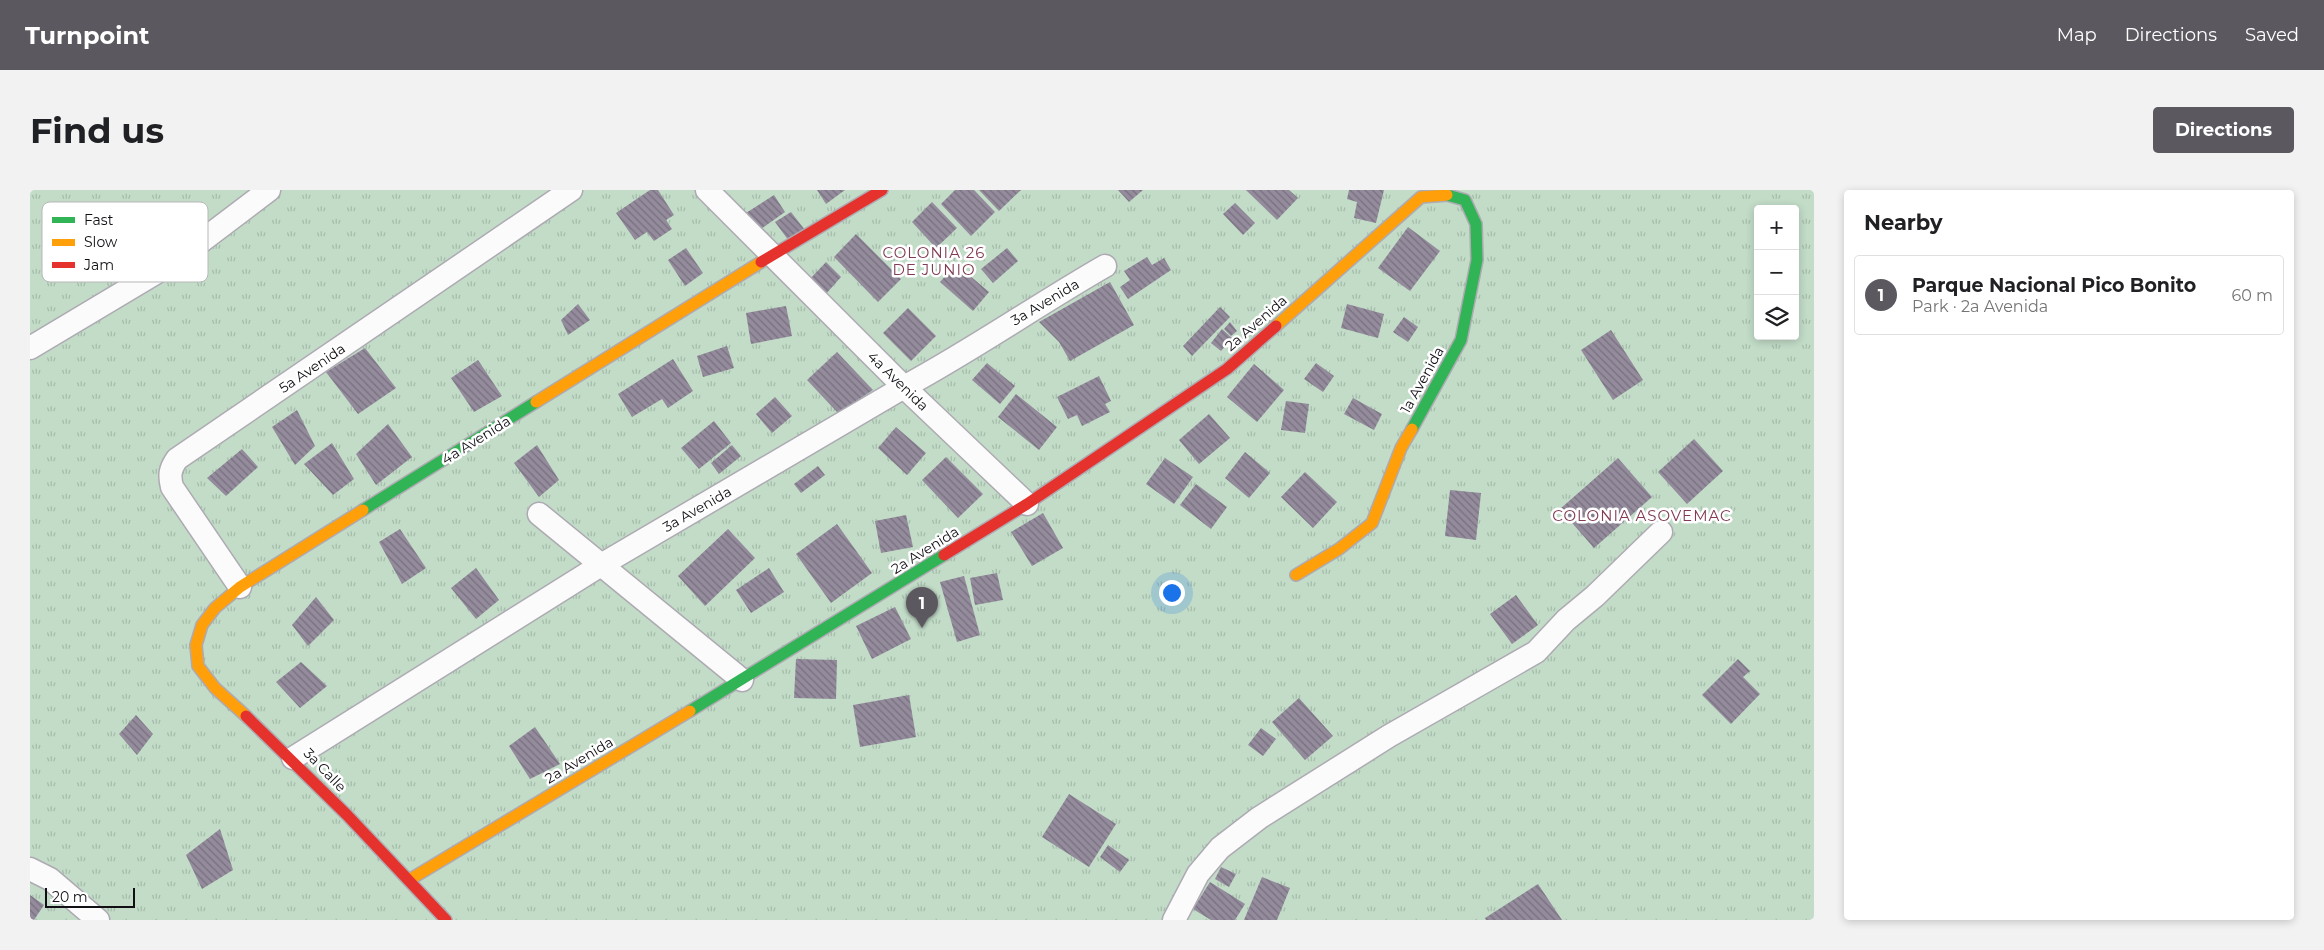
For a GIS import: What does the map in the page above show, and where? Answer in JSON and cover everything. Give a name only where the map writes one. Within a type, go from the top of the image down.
[{"type":"street","points":[[208,236],[269,190]]},
{"type":"street","name":"5a Avenida","points":[[240,587],[172,487],[171,468],[177,459],[571,190]]},
{"type":"street","name":"4a Avenida","points":[[707,190],[904,387],[1028,504]]},
{"type":"street","name":"4a Avenida","points":[[197,638],[205,618],[220,601],[240,587],[771,256],[848,212],[882,190]]},
{"type":"street","name":"1a Avenida","points":[[1296,575],[1339,549],[1372,523],[1402,448],[1461,340],[1477,260],[1476,224],[1465,200],[1444,194],[1421,197]]},
{"type":"street","name":"2a Avenida","points":[[409,880],[742,680],[1028,504],[1227,369],[1421,197]]},
{"type":"street","name":"3a Avenida","points":[[292,758],[601,565],[904,387],[953,361],[1041,303],[1105,266]]},
{"type":"street","points":[[30,348],[141,282]]},
{"type":"street","points":[[539,514],[742,680]]},
{"type":"street","points":[[1174,920],[1198,874],[1220,848],[1259,818],[1389,736],[1536,652],[1566,620],[1595,596],[1661,532]]},
{"type":"street","name":"3a Calle","points":[[197,638],[196,657],[204,678],[292,758],[446,920]]},
{"type":"street","points":[[30,869],[50,879],[98,920]]},
{"type":"green space","points":[[30,190],[1814,190],[1814,920],[30,920]]},
{"type":"building","points":[[650,190],[658,190],[674,215],[666,220],[672,229],[654,241],[647,232],[635,240],[616,213]]},
{"type":"building","points":[[817,190],[845,190],[826,204]]},
{"type":"building","points":[[955,190],[974,190],[995,212],[971,236],[941,204]]},
{"type":"building","points":[[979,190],[1021,190],[999,211]]},
{"type":"building","points":[[1118,190],[1143,190],[1129,202]]},
{"type":"building","points":[[1246,190],[1289,190],[1298,198],[1277,220]]},
{"type":"building","points":[[1349,190],[1384,190],[1376,223],[1354,218],[1357,202],[1347,199]]},
{"type":"building","points":[[774,195],[785,212],[758,231],[746,213]]},
{"type":"building","points":[[932,202],[957,228],[936,248],[912,222]]},
{"type":"building","points":[[1235,203],[1255,223],[1243,235],[1223,214]]},
{"type":"building","points":[[791,212],[805,230],[789,241],[775,222]]},
{"type":"building","points":[[1408,227],[1440,251],[1410,291],[1378,268]]},
{"type":"building","points":[[856,234],[901,279],[878,302],[834,257]]},
{"type":"building","points":[[686,248],[703,273],[685,286],[668,260]]},
{"type":"building","points":[[1007,248],[1018,261],[993,283],[981,269]]},
{"type":"building","points":[[1147,257],[1152,265],[1164,258],[1171,270],[1128,299],[1120,287],[1130,280],[1124,271]]},
{"type":"building","points":[[826,262],[841,277],[825,295],[809,280]]},
{"type":"building","points":[[956,264],[989,292],[973,311],[940,282]]},
{"type":"building","points":[[1110,282],[1134,325],[1070,361],[1059,342],[1039,322]]},
{"type":"building","points":[[578,304],[590,320],[568,335],[561,320]]},
{"type":"building","points":[[1347,304],[1384,314],[1378,338],[1341,328]]},
{"type":"building","points":[[786,306],[792,336],[751,344],[746,313]]},
{"type":"building","points":[[1220,307],[1230,317],[1192,356],[1183,346]]},
{"type":"building","points":[[908,308],[936,336],[911,361],[883,333]]},
{"type":"building","points":[[1404,317],[1418,327],[1408,342],[1393,332]]},
{"type":"building","points":[[1230,322],[1237,331],[1231,336],[1224,329]]},
{"type":"building","points":[[1222,329],[1232,338],[1221,351],[1211,343]]},
{"type":"building","points":[[1611,330],[1643,380],[1613,400],[1581,350]]},
{"type":"building","points":[[727,346],[734,368],[703,377],[697,356]]},
{"type":"building","points":[[365,348],[396,388],[358,414],[326,372]]},
{"type":"building","points":[[837,352],[873,390],[838,413],[807,380]]},
{"type":"building","points":[[673,359],[693,391],[668,408],[662,399],[632,417],[618,394]]},
{"type":"building","points":[[478,360],[502,396],[474,412],[451,378]]},
{"type":"building","points":[[987,363],[1015,386],[1000,404],[972,380]]},
{"type":"building","points":[[1316,363],[1334,376],[1323,392],[1304,379]]},
{"type":"building","points":[[1254,364],[1284,390],[1257,422],[1227,397]]},
{"type":"building","points":[[1099,376],[1111,401],[1105,404],[1110,412],[1082,426],[1077,415],[1068,419],[1057,397]]},
{"type":"building","points":[[1016,394],[1057,427],[1039,450],[998,417]]},
{"type":"building","points":[[775,397],[792,416],[772,433],[756,414]]},
{"type":"building","points":[[1353,398],[1382,414],[1374,430],[1344,414]]},
{"type":"building","points":[[1286,401],[1309,404],[1305,433],[1281,430]]},
{"type":"building","points":[[297,410],[315,446],[295,465],[272,427]]},
{"type":"building","points":[[1209,414],[1230,438],[1199,464],[1179,440]]},
{"type":"building","points":[[714,421],[731,443],[699,469],[681,448]]},
{"type":"building","points":[[388,424],[412,457],[376,485],[356,454]]},
{"type":"building","points":[[896,427],[926,453],[907,475],[878,448]]},
{"type":"building","points":[[1694,439],[1723,471],[1687,504],[1658,472]]},
{"type":"building","points":[[332,443],[354,479],[333,495],[304,464]]},
{"type":"building","points":[[537,445],[559,480],[539,497],[514,463]]},
{"type":"building","points":[[732,445],[741,456],[719,474],[711,463]]},
{"type":"building","points":[[242,449],[258,467],[226,496],[207,478]]},
{"type":"building","points":[[1245,452],[1270,473],[1249,498],[1225,478]]},
{"type":"building","points":[[946,457],[983,494],[958,518],[922,480]]},
{"type":"building","points":[[1165,458],[1193,477],[1174,504],[1146,484]]},
{"type":"building","points":[[1618,458],[1652,497],[1594,548],[1560,509]]},
{"type":"building","points":[[818,466],[825,475],[801,493],[794,484]]},
{"type":"building","points":[[1305,472],[1337,502],[1313,528],[1281,497]]},
{"type":"building","points":[[1196,484],[1227,507],[1211,529],[1180,505]]},
{"type":"building","points":[[1450,490],[1481,493],[1476,540],[1445,536]]},
{"type":"building","points":[[1043,513],[1063,548],[1032,566],[1011,532]]},
{"type":"building","points":[[906,515],[913,547],[881,553],[875,521]]},
{"type":"building","points":[[837,524],[872,573],[831,603],[796,554]]},
{"type":"building","points":[[400,529],[426,568],[402,584],[379,542]]},
{"type":"building","points":[[728,529],[755,558],[705,606],[678,576]]},
{"type":"building","points":[[476,568],[499,600],[476,619],[451,588]]},
{"type":"building","points":[[769,568],[784,592],[751,613],[736,590]]},
{"type":"building","points":[[997,573],[1003,600],[975,605],[970,578]]},
{"type":"building","points":[[964,576],[980,635],[957,642],[940,582]]},
{"type":"building","points":[[1516,595],[1538,625],[1512,644],[1490,614]]},
{"type":"building","points":[[316,597],[334,620],[308,646],[292,625]]},
{"type":"building","points":[[895,607],[911,639],[872,659],[856,626]]},
{"type":"building","points":[[796,659],[837,660],[836,699],[794,698]]},
{"type":"building","points":[[1738,659],[1750,671],[1743,677],[1760,694],[1731,724],[1702,695]]},
{"type":"building","points":[[301,662],[327,686],[300,708],[276,682]]},
{"type":"building","points":[[909,695],[916,737],[860,747],[853,705]]},
{"type":"building","points":[[1299,698],[1333,736],[1305,760],[1272,722]]},
{"type":"building","points":[[136,715],[153,734],[137,755],[119,734]]},
{"type":"building","points":[[535,727],[560,764],[530,779],[509,746]]},
{"type":"building","points":[[1261,728],[1276,739],[1263,756],[1248,745]]},
{"type":"building","points":[[1069,794],[1116,824],[1089,867],[1042,837]]},
{"type":"building","points":[[220,829],[233,870],[202,889],[186,855]]},
{"type":"building","points":[[1108,845],[1129,860],[1120,872],[1100,857]]},
{"type":"building","points":[[1221,867],[1236,874],[1229,887],[1215,879]]},
{"type":"building","points":[[1262,877],[1290,888],[1277,920],[1244,920]]},
{"type":"building","points":[[1210,882],[1245,904],[1235,920],[1211,920],[1193,909]]},
{"type":"building","points":[[1538,884],[1562,920],[1486,920],[1485,918]]},
{"type":"building","points":[[30,895],[44,905],[34,920],[30,920]]},
{"type":"traffic: fast","points":[[1412,429],[1461,340],[1477,260],[1476,224],[1465,200],[1447,195]]},
{"type":"traffic: fast","points":[[363,510],[536,402]]},
{"type":"traffic: fast","points":[[690,711],[944,555]]},
{"type":"traffic: slow","points":[[1276,326],[1421,197],[1447,195]]},
{"type":"traffic: slow","points":[[536,402],[761,262]]},
{"type":"traffic: slow","points":[[1296,575],[1339,549],[1372,523],[1401,448],[1412,429]]},
{"type":"traffic: slow","points":[[246,716],[215,688],[198,666],[196,645],[202,625],[215,608],[240,587],[363,510]]},
{"type":"traffic: slow","points":[[409,880],[690,711]]},
{"type":"traffic: jam","points":[[761,262],[882,190]]},
{"type":"traffic: jam","points":[[944,555],[1027,504],[1227,369],[1276,326]]},
{"type":"traffic: jam","points":[[246,716],[347,815],[446,920]]},
{"type":"place","name":"Parque Nacional Pico Bonito","points":[[922,628]]},
{"type":"district","name":"COLONIA 26 DE JUNIO","points":[[934,262]]},
{"type":"district","name":"COLONIA ASOVEMAC","points":[[1642,516]]}]
